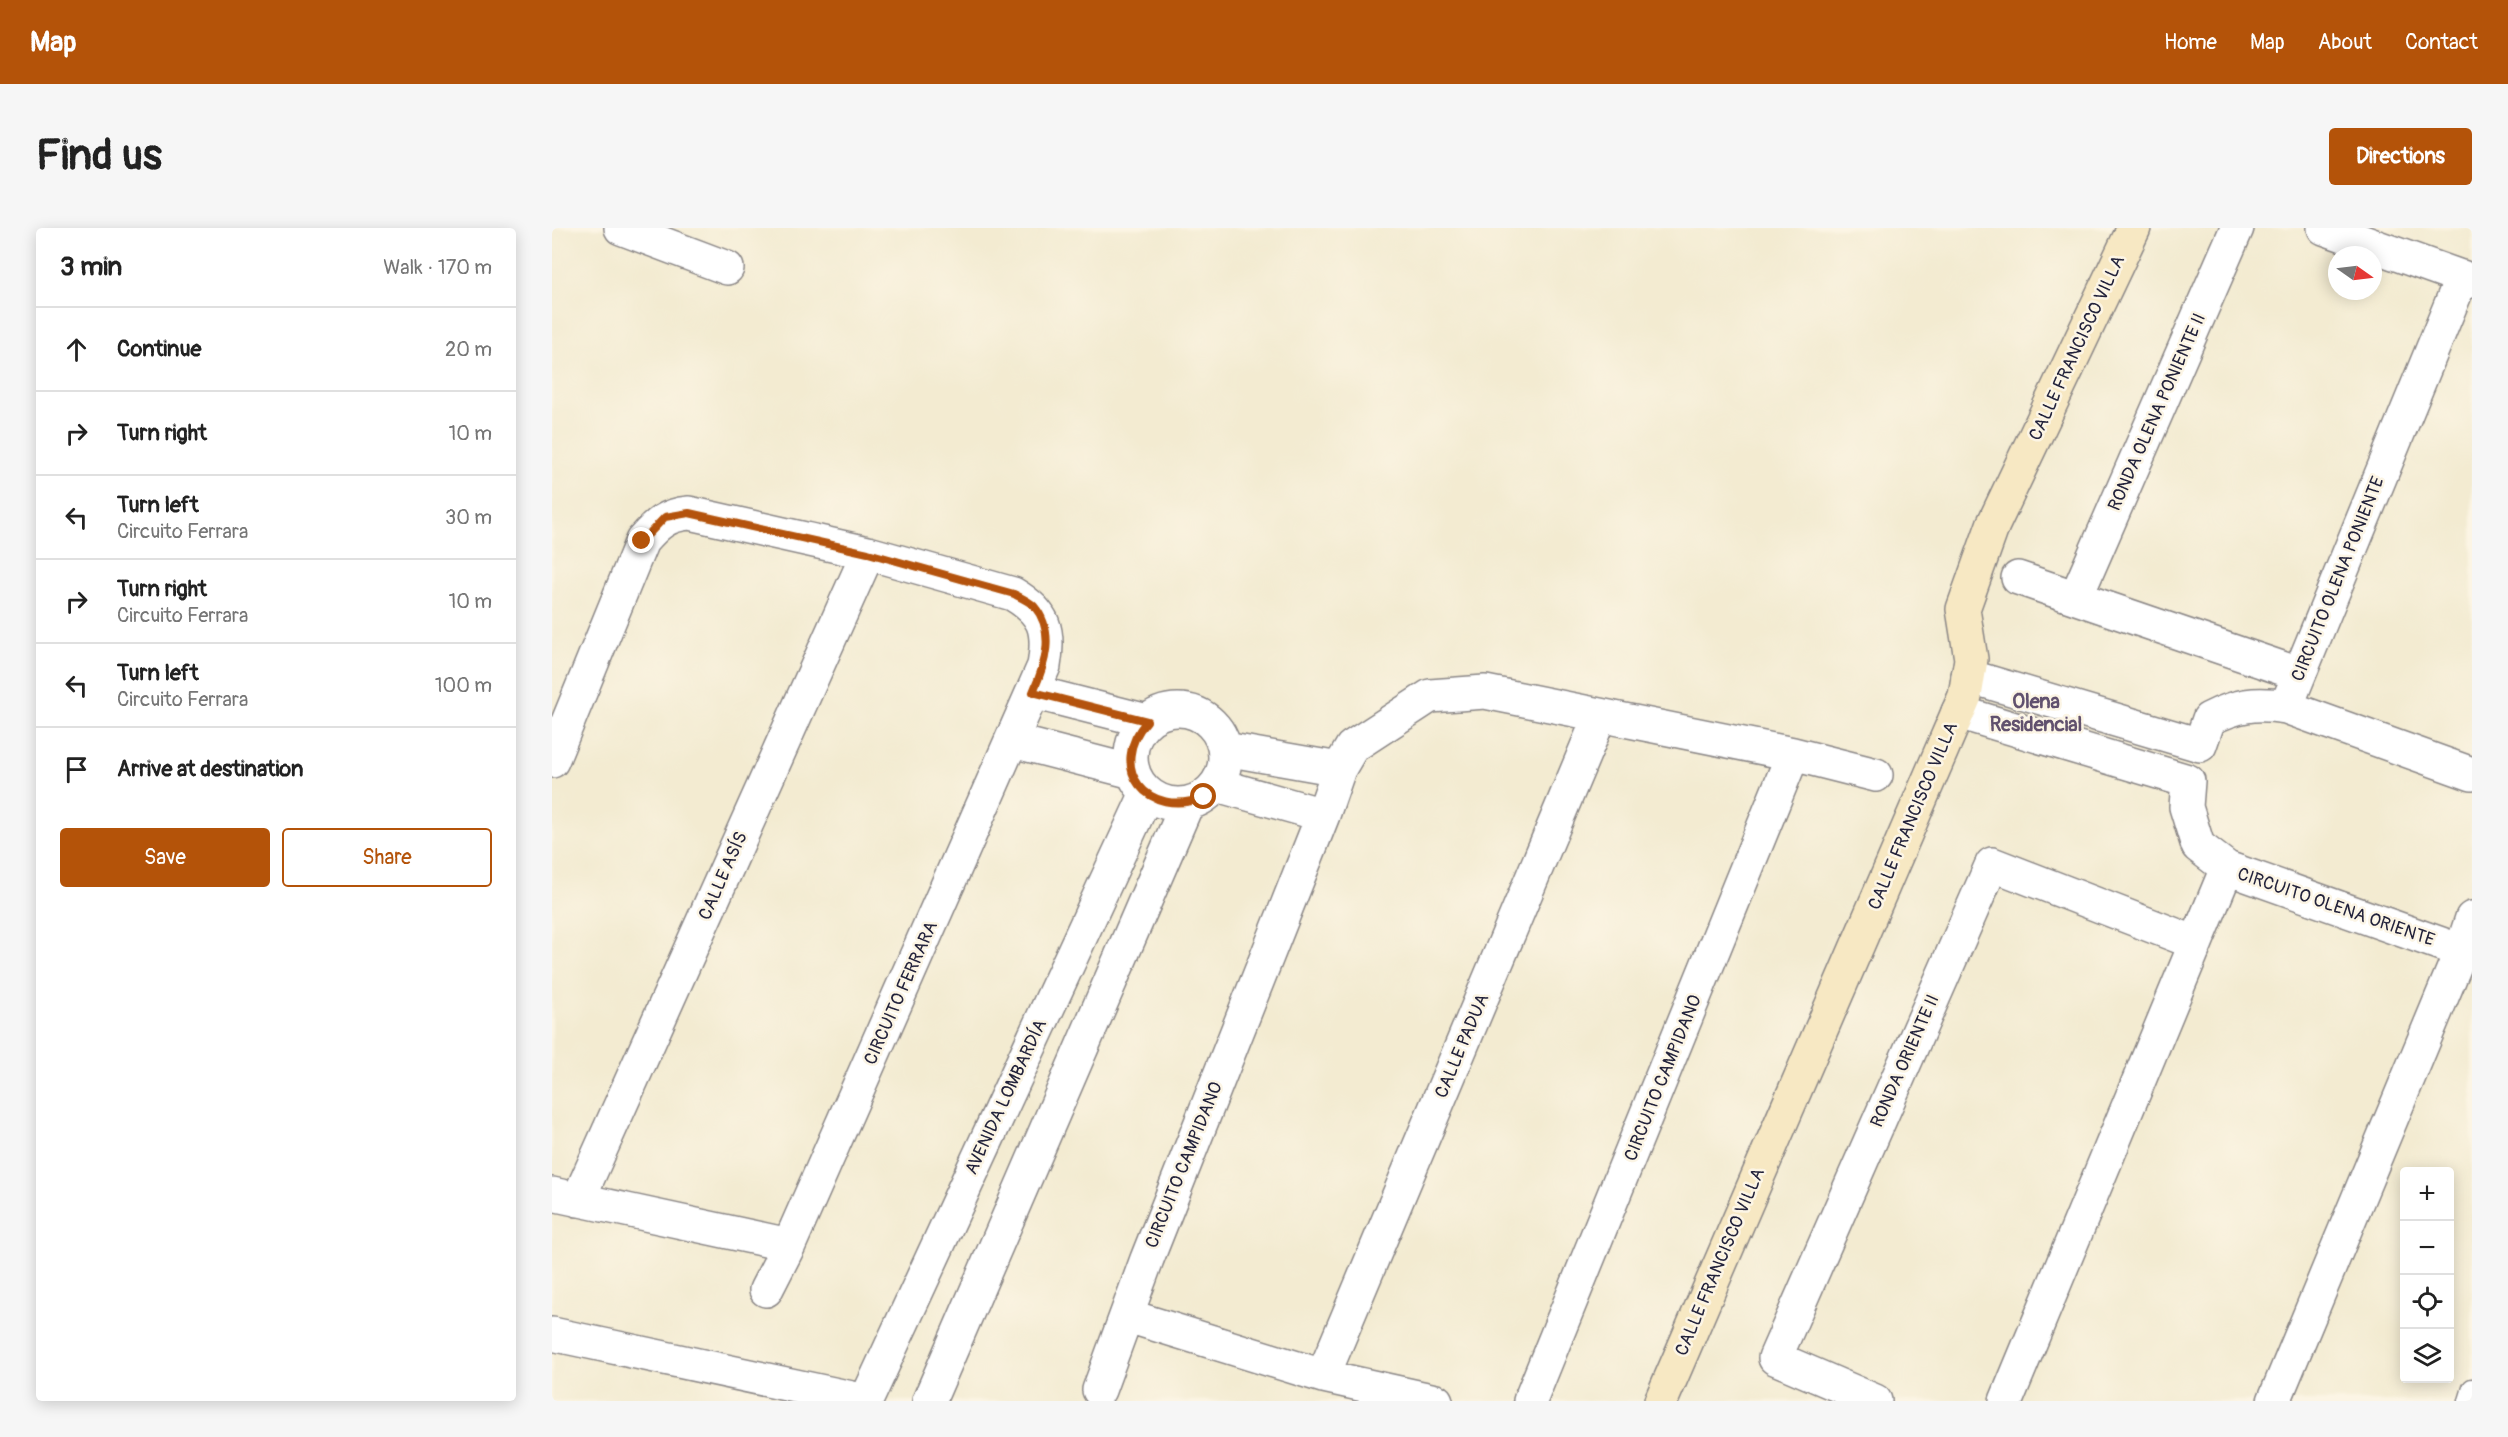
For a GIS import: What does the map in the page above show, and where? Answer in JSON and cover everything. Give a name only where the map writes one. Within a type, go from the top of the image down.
[{"type":"street","points":[[621,228],[727,268]]},
{"type":"street","name":"CALLE FRANCISCO VILLA","points":[[1661,1401],[1965,696],[1971,659],[1964,609],[1993,525],[2134,228]]},
{"type":"street","name":"RONDA OLENA PONIENTE II","points":[[2076,597],[2237,228]]},
{"type":"street","points":[[2324,228],[2467,279]]},
{"type":"street","name":"CIRCUITO OLENA PONIENTE","points":[[2286,707],[2467,279]]},
{"type":"street","name":"CIRCUITO FERRARA","points":[[552,761],[642,541],[665,517],[689,513],[868,553],[1014,594],[1034,606],[1042,623],[1048,646],[1044,666],[1013,741],[789,1245],[766,1290]]},
{"type":"street","name":"CALLE ASÍS","points":[[565,1197],[868,553]]},
{"type":"street","points":[[2018,578],[2299,674]]},
{"type":"street","points":[[1968,676],[2200,745]]},
{"type":"street","points":[[1033,692],[1147,721]]},
{"type":"street","name":"CIRCUITO CAMPIDANO","points":[[1099,1390],[1147,1259],[1339,770],[1352,747],[1430,696],[1485,693],[1794,754],[1876,775]]},
{"type":"street","points":[[2227,868],[2198,846],[2187,807],[2188,781],[2209,719],[2235,706],[2267,704],[2286,707],[2472,774]]},
{"type":"street","points":[[1013,741],[1140,782],[1166,803],[1187,804],[1204,797],[1217,785],[1224,767],[1225,749],[1216,729],[1200,715],[1187,710],[1159,713],[1147,721],[1134,739],[1131,750],[1140,782]]},
{"type":"street","points":[[1958,712],[2188,781]]},
{"type":"street","name":"CALLE PADUA","points":[[1323,1376],[1600,716]]},
{"type":"street","points":[[1225,749],[1339,770]]},
{"type":"street","name":"CIRCUITO CAMPIDANO","points":[[1530,1401],[1794,754]]},
{"type":"street","name":"AVENIDA LOMBARDÍA","points":[[866,1401],[1140,782]]},
{"type":"street","points":[[1217,785],[1323,815]]},
{"type":"street","points":[[929,1401],[1187,804]]},
{"type":"street","name":"RONDA ORIENTE II","points":[[1875,1401],[1774,1358],[1992,864],[2196,943]]},
{"type":"street","name":"CIRCUITO OLENA ORIENTE","points":[[2006,1401],[2227,868],[2461,951]]},
{"type":"street","points":[[2274,1401],[2461,951],[2472,918]]},
{"type":"street","points":[[565,1197],[789,1245]]},
{"type":"street","points":[[1128,1316],[1323,1376],[1436,1401]]},
{"type":"street","points":[[552,1334],[866,1401]]},
{"type":"lane","points":[[2468,1401],[2472,1388]]},
{"type":"district","name":"Olena Residencial","points":[[2036,712]]},
{"type":"route","points":[[642,541],[665,517],[689,513],[868,553],[1014,594],[1034,606],[1042,623],[1048,646],[1044,666],[1033,692],[1147,721],[1134,739],[1131,750],[1132,772],[1138,784],[1156,799],[1176,805],[1187,804],[1204,797]]}]
